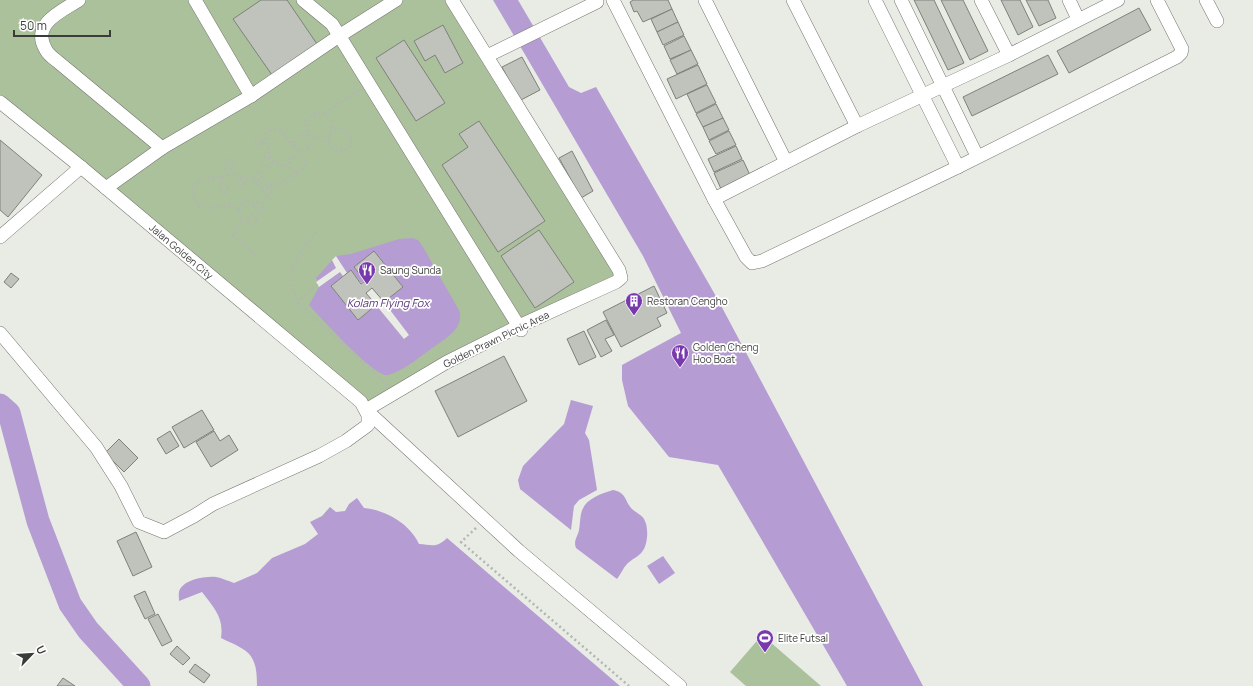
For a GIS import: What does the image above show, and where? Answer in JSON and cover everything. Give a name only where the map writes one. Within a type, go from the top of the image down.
[{"type":"street","points":[[79,0],[50,18],[43,27],[42,38],[46,50],[57,61],[162,148]]},
{"type":"street","points":[[194,0],[251,96]]},
{"type":"street","points":[[303,0],[332,24],[520,328]]},
{"type":"street","points":[[106,188],[162,148],[251,96],[339,36],[396,0]]},
{"type":"street","points":[[452,0],[487,56],[597,2]]},
{"type":"street","points":[[613,0],[714,199],[746,257],[752,263],[762,262],[958,167],[1182,53],[1182,49],[1157,0]]},
{"type":"street","points":[[706,0],[786,162]]},
{"type":"street","points":[[793,0],[857,126]]},
{"type":"street","points":[[874,0],[958,167]]},
{"type":"street","points":[[901,0],[977,156]]},
{"type":"street","points":[[981,0],[1009,55]]},
{"type":"street","points":[[1069,0],[1078,19]]},
{"type":"street","points":[[714,199],[857,126],[1009,55],[1118,0]]},
{"type":"street","points":[[1206,0],[1217,22]]},
{"type":"street","name":"Golden Prawn Picnic Area","points":[[364,406],[395,392],[447,362],[616,282],[620,278],[619,270],[487,56]]},
{"type":"street","name":"Jalan Golden City","points":[[0,102],[81,167],[364,406],[519,551],[680,686]]},
{"type":"street","points":[[0,237],[81,167]]},
{"type":"street","points":[[0,333],[96,447],[121,486],[138,522],[164,532],[213,504],[319,456],[346,441],[368,425],[368,418],[364,406]]},
{"type":"path","points":[[316,139],[306,130],[306,122],[311,115],[315,113],[323,113],[369,85]]},
{"type":"path","points":[[323,113],[330,119],[332,127],[330,137],[331,144],[336,149],[342,150],[350,144],[351,137],[347,131],[337,129],[330,137]]},
{"type":"path","points":[[295,147],[294,142],[296,137],[301,135],[316,139],[324,138],[328,136],[332,127]]},
{"type":"path","points":[[288,165],[283,166],[272,161],[269,157],[262,160],[262,164],[265,166],[270,166],[272,164],[272,161],[266,142],[266,134],[270,130],[280,131],[299,150],[306,149]]},
{"type":"path","points":[[288,165],[290,159],[306,149],[309,143],[306,136]]},
{"type":"path","points":[[262,141],[266,142]]},
{"type":"path","points":[[242,221],[239,210],[232,205],[208,208],[198,206],[192,193],[196,182],[234,174],[243,179],[268,186],[277,186],[304,169],[304,161],[300,157],[293,157]]},
{"type":"path","points":[[229,169],[234,163],[232,160],[228,159],[224,164],[225,167],[229,169],[231,175]]},
{"type":"path","points":[[288,165],[292,171],[297,173]]},
{"type":"path","points":[[221,177],[223,185]]},
{"type":"path","points":[[239,210],[244,200],[255,205]]},
{"type":"path","points":[[248,220],[242,221],[233,235],[256,256]]},
{"type":"path","points":[[321,230],[308,241],[292,267],[290,284],[298,303],[395,392]]},
{"type":"path","points":[[298,303],[317,284]]},
{"type":"path","points":[[485,519],[461,542],[629,686]]},
{"type":"green space","points":[[0,0],[452,0],[624,284],[547,319],[438,374],[371,405],[0,97]]},
{"type":"green space","name":"Elite Futsal","points":[[762,635],[821,686],[746,686],[730,672]]},
{"type":"water","points":[[493,0],[518,0],[569,87],[581,93],[596,87],[717,298],[923,686],[847,686],[718,465],[669,457],[628,406],[622,380],[622,365],[681,333],[643,256]]},
{"type":"water","name":"Kolam Flying Fox","points":[[412,238],[418,240],[423,247],[460,312],[460,318],[456,328],[449,336],[419,358],[388,375],[381,373],[360,357],[309,305],[319,287],[316,278],[336,256],[351,254],[399,239]]},
{"type":"water","points":[[571,400],[593,406],[585,433],[589,440],[597,490],[579,500],[574,506],[571,530],[520,489],[518,480],[523,466],[564,424]]},
{"type":"water","points":[[613,490],[618,491],[623,495],[629,506],[643,517],[647,527],[647,541],[644,549],[624,567],[617,579],[576,548],[575,543],[579,530],[581,514],[585,504],[598,495]]},
{"type":"water","points":[[357,498],[364,508],[389,515],[403,524],[410,530],[419,544],[437,545],[447,538],[620,686],[257,686],[257,675],[250,654],[238,646],[221,638],[221,624],[217,613],[202,592],[179,601],[180,589],[191,581],[202,578],[216,577],[234,583],[257,573],[272,558],[305,544],[318,534],[310,522],[322,516],[330,507],[336,512],[345,511],[349,504]]},
{"type":"water","points":[[663,556],[675,573],[659,584],[647,566]]},
{"type":"pier","name":"Saung Sunda","points":[[374,251],[403,287],[384,302],[409,335],[404,339],[376,305],[358,320],[331,286],[343,276],[340,272],[319,287],[316,282],[336,268],[332,260],[336,256],[347,273],[351,270],[361,283],[364,281],[354,267]]},
{"type":"building","points":[[261,0],[287,0],[317,44],[272,75],[233,19]]},
{"type":"building","points":[[633,0],[668,0],[672,9],[643,22],[637,11],[634,12],[630,2]]},
{"type":"building","points":[[914,0],[934,0],[964,63],[948,70]]},
{"type":"building","points":[[941,0],[963,0],[988,51],[970,60]]},
{"type":"building","points":[[1001,0],[1020,0],[1033,27],[1018,35]]},
{"type":"building","points":[[1026,0],[1048,0],[1056,18],[1039,26]]},
{"type":"building","points":[[1139,8],[1151,30],[1069,73],[1057,51]]},
{"type":"building","points":[[672,9],[678,22],[657,32],[651,19]]},
{"type":"building","points":[[678,22],[684,35],[663,45],[657,32]]},
{"type":"building","points":[[443,25],[463,63],[445,73],[435,55],[425,61],[414,41]]},
{"type":"building","points":[[684,36],[691,50],[670,59],[664,46]]},
{"type":"building","points":[[404,40],[445,103],[416,121],[376,58]]},
{"type":"building","points":[[691,50],[698,64],[677,74],[670,60]]},
{"type":"building","points":[[1048,55],[1058,74],[972,116],[963,97]]},
{"type":"building","points":[[522,57],[540,90],[519,101],[502,67]]},
{"type":"building","points":[[698,65],[707,84],[676,99],[667,79]]},
{"type":"building","points":[[707,85],[716,103],[696,113],[687,94]]},
{"type":"building","points":[[716,104],[723,118],[703,127],[696,114]]},
{"type":"building","points":[[723,118],[729,130],[709,140],[703,127]]},
{"type":"building","points":[[479,121],[545,221],[498,252],[442,165],[468,147],[459,134]]},
{"type":"building","points":[[729,131],[736,145],[716,154],[709,141]]},
{"type":"building","points":[[0,140],[42,175],[8,217],[0,210]]},
{"type":"building","points":[[736,146],[742,159],[714,172],[708,159]]},
{"type":"building","points":[[572,151],[593,191],[581,198],[559,158]]},
{"type":"building","points":[[743,160],[750,175],[721,189],[714,173]]},
{"type":"building","points":[[539,230],[574,282],[535,308],[501,256]]},
{"type":"building","name":"Saung Sunda","points":[[374,251],[403,287],[384,302],[372,288],[366,293],[376,305],[358,320],[331,286],[351,270],[361,284],[365,281],[354,267]]},
{"type":"building","points":[[11,273],[19,279],[11,288],[4,282]]},
{"type":"building","name":"Restoran Cengho","points":[[654,286],[667,313],[657,318],[661,326],[621,347],[603,312]]},
{"type":"building","points":[[606,320],[614,335],[605,339],[612,351],[601,357],[587,330]]},
{"type":"building","points":[[584,331],[596,357],[579,365],[567,339]]},
{"type":"building","points":[[504,356],[527,401],[458,437],[435,391]]},
{"type":"building","points":[[202,410],[214,430],[184,448],[172,427]]},
{"type":"building","points":[[170,431],[179,446],[166,454],[157,439]]},
{"type":"building","points":[[214,431],[220,441],[229,435],[238,450],[211,467],[196,442]]},
{"type":"building","points":[[119,439],[138,458],[124,472],[105,453]]},
{"type":"building","points":[[136,532],[152,567],[133,576],[117,541]]},
{"type":"building","points":[[145,591],[155,614],[145,619],[134,596]]},
{"type":"building","points":[[158,614],[172,641],[162,646],[148,619]]},
{"type":"building","points":[[177,646],[190,658],[183,665],[170,654]]},
{"type":"building","points":[[195,664],[210,675],[204,683],[189,672]]},
{"type":"building","points":[[63,678],[75,686],[57,686]]},
{"type":"waterway","points":[[0,405],[9,413],[38,521],[70,604],[88,630],[139,686]]},
{"type":"place","name":"Saung Sunda","points":[[367,285]]},
{"type":"place","name":"Restoran Cengho","points":[[634,316]]},
{"type":"place","name":"Golden Cheng Hoo Boat","points":[[680,368]]},
{"type":"place","name":"Elite Futsal","points":[[765,653]]}]
